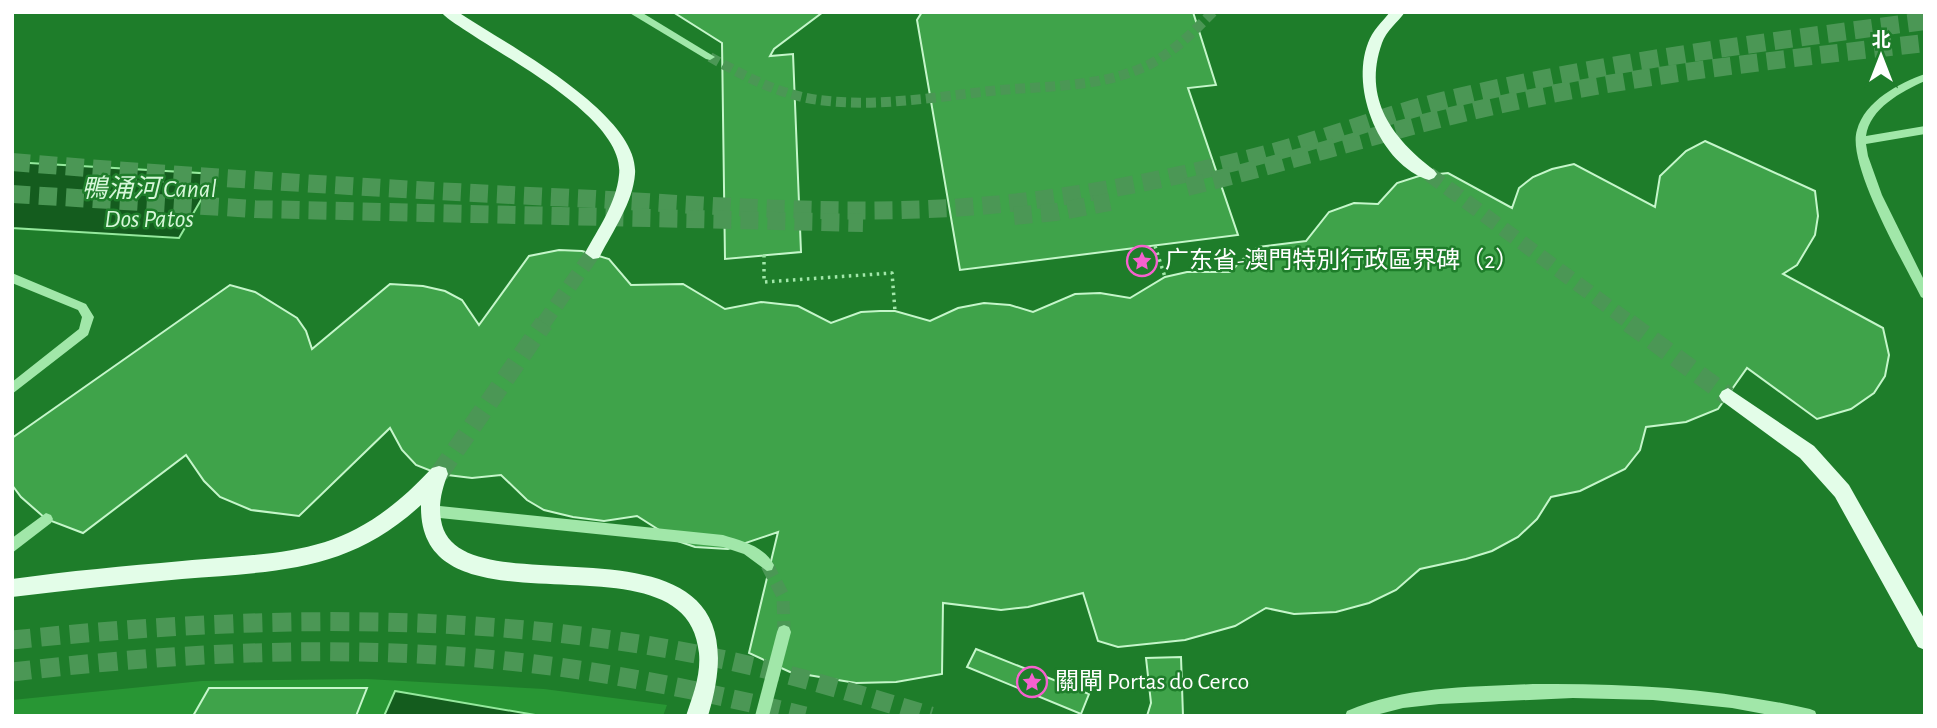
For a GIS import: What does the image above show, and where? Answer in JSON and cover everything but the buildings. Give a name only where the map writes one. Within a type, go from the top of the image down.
[{"type":"main road","points":[[447,12],[583,102],[602,117],[625,147],[629,161],[626,180],[609,223],[593,253]]},
{"type":"main road","points":[[1398,12],[1376,43],[1371,72],[1372,100],[1381,125],[1392,142],[1429,174]]},
{"type":"main road","points":[[1728,396],[1807,452],[1842,491],[1925,640]]},
{"type":"main road","points":[[12,588],[102,577],[278,564],[308,557],[339,548],[383,524],[419,496],[439,474],[432,492],[432,529],[437,540],[454,557],[466,564],[486,569],[596,579],[648,587],[673,595],[684,603],[703,628],[709,653],[708,674],[697,716]]},
{"type":"lane","points":[[633,12],[710,57]]},
{"type":"lane","points":[[1925,76],[1879,104],[1867,120],[1860,141],[1869,176],[1925,294]]},
{"type":"lane","points":[[1860,141],[1925,130]]},
{"type":"lane","points":[[12,278],[82,307],[88,317],[84,332],[12,389]]},
{"type":"lane","points":[[430,511],[723,541],[748,549],[767,565]]},
{"type":"lane","points":[[12,547],[46,519]]},
{"type":"lane","points":[[762,716],[784,632]]},
{"type":"lane","points":[[1352,716],[1373,706],[1404,700],[1540,691],[1678,693],[1752,703],[1810,716]]},
{"type":"path","points":[[1156,246],[1165,277]]},
{"type":"path","points":[[764,255],[764,282],[892,273],[895,311]]},
{"type":"shaded area","points":[[367,679],[544,689],[667,705],[663,716],[12,716],[12,700],[202,681]]},
{"type":"water","name":"鴨涌河 Canal Dos Patos","points":[[12,162],[216,174],[179,238],[12,228]]},
{"type":"water","points":[[395,691],[541,716],[384,716]]},
{"type":"tunnel","points":[[710,57],[763,84],[790,94],[842,102],[909,100],[1072,85],[1108,79],[1142,68],[1162,57],[1213,12]]},
{"type":"tunnel","points":[[12,162],[303,183],[751,208],[907,210],[959,207],[1081,194],[1185,174],[1288,148],[1426,105],[1565,75],[1684,54],[1925,21]]},
{"type":"tunnel","points":[[1187,187],[1444,118],[1531,98],[1678,73],[1925,43]]},
{"type":"tunnel","points":[[1429,174],[1632,324]]},
{"type":"tunnel","points":[[12,194],[255,209],[863,223]]},
{"type":"tunnel","points":[[1014,216],[1056,212],[1110,202]]},
{"type":"tunnel","points":[[543,324],[593,253]]},
{"type":"tunnel","points":[[439,474],[544,323]]},
{"type":"tunnel","points":[[1629,323],[1728,396]]},
{"type":"tunnel","points":[[767,565],[783,596],[784,632]]},
{"type":"tunnel","points":[[12,640],[273,622],[447,624],[534,631],[620,641],[735,662],[820,683],[931,716]]},
{"type":"tunnel","points":[[12,672],[133,660],[255,653],[376,652],[437,655],[537,664],[614,676],[805,716]]},
{"type":"place","name":"广东省-澳門特別行政區界碑（2）","points":[[1142,261]]},
{"type":"place","name":"關閘 Portas do Cerco","points":[[1032,682]]}]
